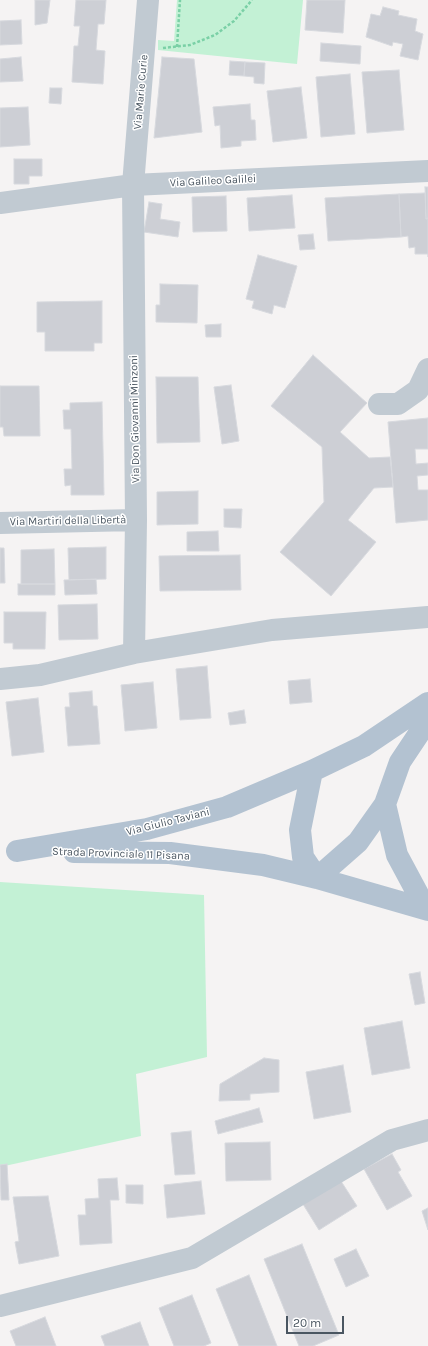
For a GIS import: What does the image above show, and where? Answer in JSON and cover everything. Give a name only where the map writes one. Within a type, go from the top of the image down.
[{"type":"main road","name":"Via Giulio Taviani","points":[[9,851],[147,829],[226,807],[312,771],[364,746],[428,703]]},
{"type":"main road","points":[[312,771],[300,830],[303,857],[317,878],[358,842],[385,804],[400,762],[428,720]]},
{"type":"main road","points":[[385,804],[397,855],[427,909]]},
{"type":"main road","name":"Strada Provinciale 11 Pisana","points":[[9,851],[170,853],[262,865],[317,878],[427,909]]},
{"type":"street","name":"Via Marie Curie","points":[[133,184],[148,0]]},
{"type":"street","name":"Via Galileo Galilei","points":[[0,202],[133,184],[428,171]]},
{"type":"street","name":"Via Don Giovanni Minzoni","points":[[133,184],[136,520],[134,653]]},
{"type":"street","points":[[379,404],[398,404],[418,390],[428,369]]},
{"type":"street","name":"Via Martiri della Libertà","points":[[0,523],[136,520]]},
{"type":"street","points":[[0,679],[40,675],[134,653],[272,630],[428,617]]},
{"type":"street","points":[[0,1306],[192,1258],[392,1140],[428,1130]]},
{"type":"path","points":[[177,47],[180,0]]},
{"type":"path","points":[[145,46],[168,48],[190,45],[215,35],[234,21],[252,0]]},
{"type":"green space","points":[[177,0],[303,0],[297,64],[158,50],[158,40],[174,41]]},
{"type":"green space","points":[[0,882],[204,895],[207,1057],[136,1074],[141,1136],[0,1167]]},
{"type":"building","points":[[35,0],[50,0],[47,23],[35,25]]},
{"type":"building","points":[[76,0],[106,0],[104,24],[98,24],[96,50],[105,51],[103,84],[72,82],[74,46],[78,46],[80,26],[74,26]]},
{"type":"building","points":[[307,0],[345,0],[343,33],[305,30]]},
{"type":"building","points":[[383,7],[399,11],[398,15],[417,19],[415,31],[423,34],[418,60],[400,56],[403,44],[393,42],[392,46],[366,37],[371,14],[380,16]]},
{"type":"building","points":[[21,20],[22,44],[0,45],[0,21]]},
{"type":"building","points":[[321,43],[361,46],[360,64],[320,61]]},
{"type":"building","points":[[21,57],[23,81],[0,82],[0,59]]},
{"type":"building","points":[[162,57],[194,59],[202,132],[154,138]]},
{"type":"building","points":[[230,61],[245,62],[244,76],[229,75]]},
{"type":"building","points":[[245,62],[265,63],[264,84],[254,83],[254,77],[244,76]]},
{"type":"building","points":[[399,70],[404,130],[367,133],[362,72]]},
{"type":"building","points":[[350,74],[355,134],[321,137],[316,77]]},
{"type":"building","points":[[301,87],[307,138],[273,142],[267,91]]},
{"type":"building","points":[[50,88],[62,88],[61,104],[49,103]]},
{"type":"building","points":[[250,104],[251,120],[255,120],[256,140],[241,141],[241,146],[221,148],[220,125],[215,126],[213,107]]},
{"type":"building","points":[[28,107],[30,145],[0,147],[0,108]]},
{"type":"building","points":[[14,159],[42,159],[42,176],[29,176],[29,184],[14,184]]},
{"type":"building","points":[[425,187],[428,187],[428,218],[426,219]]},
{"type":"building","points":[[425,193],[426,219],[428,218],[428,254],[415,254],[415,247],[409,248],[408,236],[401,237],[399,194]]},
{"type":"building","points":[[399,194],[401,237],[328,241],[325,198]]},
{"type":"building","points":[[292,195],[295,228],[249,231],[247,198]]},
{"type":"building","points":[[226,196],[227,231],[193,232],[192,197]]},
{"type":"building","points":[[149,202],[162,204],[160,219],[180,222],[178,237],[144,232]]},
{"type":"building","points":[[313,234],[315,249],[300,250],[298,235]]},
{"type":"building","points":[[258,255],[297,266],[285,308],[274,305],[272,314],[252,308],[254,301],[246,299]]},
{"type":"building","points":[[160,284],[198,285],[197,323],[156,322],[156,305],[160,305]]},
{"type":"building","points":[[102,301],[102,343],[94,343],[94,351],[45,351],[45,332],[37,332],[37,302]]},
{"type":"building","points":[[221,324],[221,337],[206,337],[205,325]]},
{"type":"building","points":[[313,355],[367,403],[340,432],[369,458],[390,457],[393,487],[374,488],[348,520],[376,542],[331,596],[280,552],[324,502],[322,447],[271,406]]},
{"type":"building","points":[[156,377],[198,377],[200,442],[157,443]]},
{"type":"building","points":[[231,385],[239,441],[222,444],[214,387]]},
{"type":"building","points":[[0,386],[39,386],[40,436],[4,436],[3,427],[0,427]]},
{"type":"building","points":[[102,402],[104,495],[71,495],[71,485],[65,486],[64,469],[72,469],[71,429],[64,429],[63,410],[70,410],[70,403]]},
{"type":"building","points":[[428,418],[428,449],[415,449],[416,464],[428,463],[428,475],[417,476],[418,490],[428,490],[428,520],[396,523],[388,422]]},
{"type":"building","points":[[198,491],[198,524],[157,525],[157,492]]},
{"type":"building","points":[[224,509],[242,509],[241,528],[224,527]]},
{"type":"building","points":[[218,531],[219,551],[187,551],[187,532]]},
{"type":"building","points":[[106,547],[106,579],[69,580],[68,548]]},
{"type":"building","points":[[0,548],[4,548],[5,583],[0,583]]},
{"type":"building","points":[[54,549],[55,584],[21,584],[21,550]]},
{"type":"building","points":[[240,555],[241,590],[160,591],[159,556]]},
{"type":"building","points":[[96,579],[97,594],[65,595],[64,580]]},
{"type":"building","points":[[18,584],[55,584],[55,595],[18,595]]},
{"type":"building","points":[[97,604],[98,639],[59,640],[58,605]]},
{"type":"building","points":[[4,612],[46,612],[45,649],[13,649],[13,643],[4,643]]},
{"type":"building","points":[[207,666],[211,718],[180,720],[176,669]]},
{"type":"building","points":[[310,679],[312,702],[290,704],[288,681]]},
{"type":"building","points":[[153,682],[157,728],[125,731],[121,685]]},
{"type":"building","points":[[92,691],[93,706],[97,706],[100,744],[68,746],[65,707],[70,707],[69,693]]},
{"type":"building","points":[[38,698],[44,752],[12,756],[6,702]]},
{"type":"building","points":[[244,710],[246,723],[230,725],[228,713]]},
{"type":"building","points":[[420,972],[425,1003],[415,1005],[409,974]]},
{"type":"building","points":[[402,1021],[410,1068],[372,1075],[364,1028]]},
{"type":"building","points":[[264,1058],[279,1060],[279,1092],[250,1094],[250,1100],[219,1101],[220,1084]]},
{"type":"building","points":[[343,1065],[351,1112],[314,1119],[306,1072]]},
{"type":"building","points":[[259,1108],[263,1122],[218,1134],[215,1121]]},
{"type":"building","points":[[191,1131],[195,1174],[175,1175],[171,1133]]},
{"type":"building","points":[[270,1142],[271,1180],[226,1181],[225,1143]]},
{"type":"building","points":[[392,1154],[401,1170],[398,1172],[412,1196],[387,1210],[364,1169]]},
{"type":"building","points":[[7,1164],[9,1200],[1,1200],[0,1165]]},
{"type":"building","points":[[117,1178],[119,1200],[110,1200],[112,1243],[80,1245],[78,1215],[86,1215],[85,1199],[99,1198],[98,1179]]},
{"type":"building","points":[[339,1178],[357,1206],[319,1230],[301,1201]]},
{"type":"building","points":[[201,1181],[205,1214],[167,1218],[164,1185]]},
{"type":"building","points":[[126,1185],[143,1185],[143,1204],[126,1203]]},
{"type":"building","points":[[48,1196],[59,1256],[19,1264],[15,1242],[19,1241],[13,1197]]},
{"type":"building","points":[[428,1208],[428,1230],[422,1211]]},
{"type":"building","points":[[302,1244],[339,1335],[313,1346],[299,1346],[264,1259]]},
{"type":"building","points":[[356,1249],[369,1276],[346,1287],[334,1259]]},
{"type":"building","points":[[249,1275],[277,1346],[239,1346],[216,1289]]},
{"type":"building","points":[[192,1295],[211,1343],[204,1346],[174,1346],[159,1308]]},
{"type":"building","points":[[45,1317],[56,1346],[16,1346],[10,1331]]},
{"type":"building","points":[[140,1322],[149,1346],[105,1346],[101,1336]]}]
